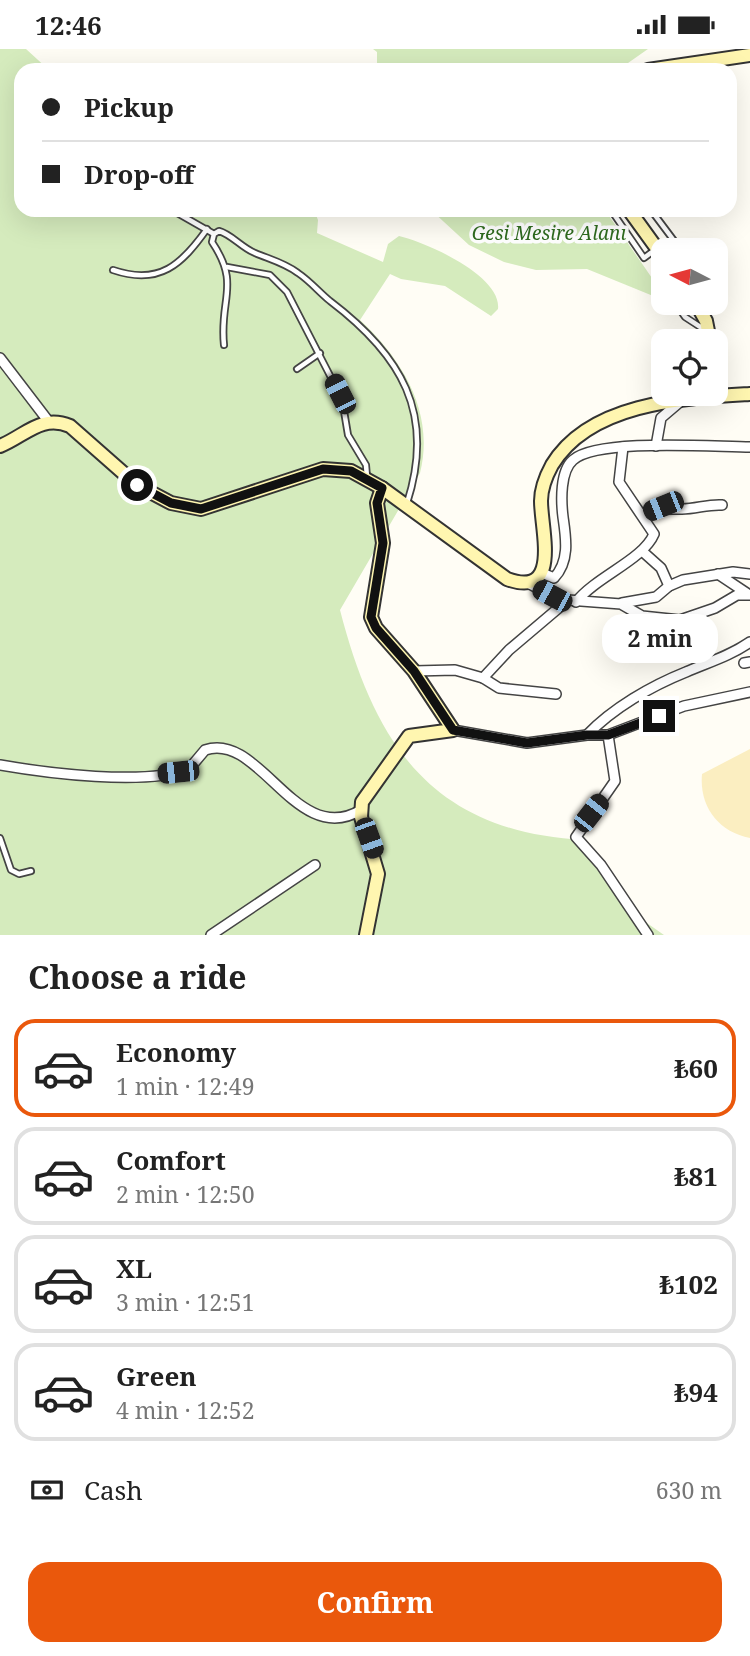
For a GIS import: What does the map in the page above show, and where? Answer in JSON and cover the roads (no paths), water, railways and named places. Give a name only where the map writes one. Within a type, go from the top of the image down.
[{"type":"street","points":[[696,63],[750,55]]},
{"type":"street","points":[[634,217],[651,241]]},
{"type":"street","points":[[0,358],[49,422]]},
{"type":"street","points":[[728,395],[750,394]]},
{"type":"street","points":[[528,583],[542,573],[545,562],[541,499],[553,464],[576,438],[606,420],[651,405]]},
{"type":"street","points":[[656,446],[661,418],[676,406]]},
{"type":"street","points":[[0,446],[27,429],[49,422],[70,426],[137,485],[171,503],[201,509],[323,469],[351,471],[382,488],[508,579],[528,583],[552,596],[572,601],[621,604],[656,597],[668,586],[683,580],[718,574],[750,574]]},
{"type":"street","points":[[542,573],[554,578],[564,563],[566,541],[561,503],[571,461],[582,455],[623,447],[750,447]]},
{"type":"street","points":[[483,678],[509,650],[602,576],[649,546],[654,534],[619,482],[623,447]]},
{"type":"street","points":[[382,488],[377,503],[383,543],[371,617],[376,628],[414,671],[453,730]]},
{"type":"street","points":[[643,514],[663,506],[684,509],[708,504],[722,505]]},
{"type":"street","points":[[642,551],[661,568],[668,586]]},
{"type":"street","points":[[718,574],[749,595]]},
{"type":"street","points":[[621,604],[642,616],[680,620],[715,608],[737,595],[749,595]]},
{"type":"street","points":[[587,735],[601,720],[640,696],[684,672],[732,655],[750,642]]},
{"type":"street","points":[[414,671],[455,670],[483,678],[499,688],[556,694]]},
{"type":"street","points":[[366,935],[378,874],[361,810],[370,790],[409,736],[453,730],[527,743],[608,735],[684,706],[750,692]]},
{"type":"street","points":[[608,735],[615,781],[576,837],[597,859],[648,935]]},
{"type":"street","points":[[0,765],[52,773],[154,774],[189,769],[205,750],[217,748],[257,766],[309,813],[337,817],[361,810]]},
{"type":"street","points":[[211,935],[315,865]]},
{"type":"lane","points":[[185,217],[214,234],[224,232],[243,247],[297,271],[362,325],[394,364],[409,393],[417,423],[416,455],[405,507]]},
{"type":"lane","points":[[616,217],[643,258],[651,256]]},
{"type":"lane","points":[[656,217],[672,238]]},
{"type":"lane","points":[[113,270],[141,275],[174,267],[207,229]]},
{"type":"lane","points":[[214,234],[212,242],[227,267],[228,283],[222,320],[224,345]]},
{"type":"lane","points":[[227,267],[264,273],[277,280],[320,353],[342,399],[349,440],[366,465],[367,478]]},
{"type":"lane","points":[[684,315],[700,329]]},
{"type":"lane","points":[[297,369],[320,353]]},
{"type":"lane","points":[[0,838],[11,870],[19,874],[31,871]]},
{"type":"park label","name":"Gesi Mesire Alanı","points":[[549,233]]}]
